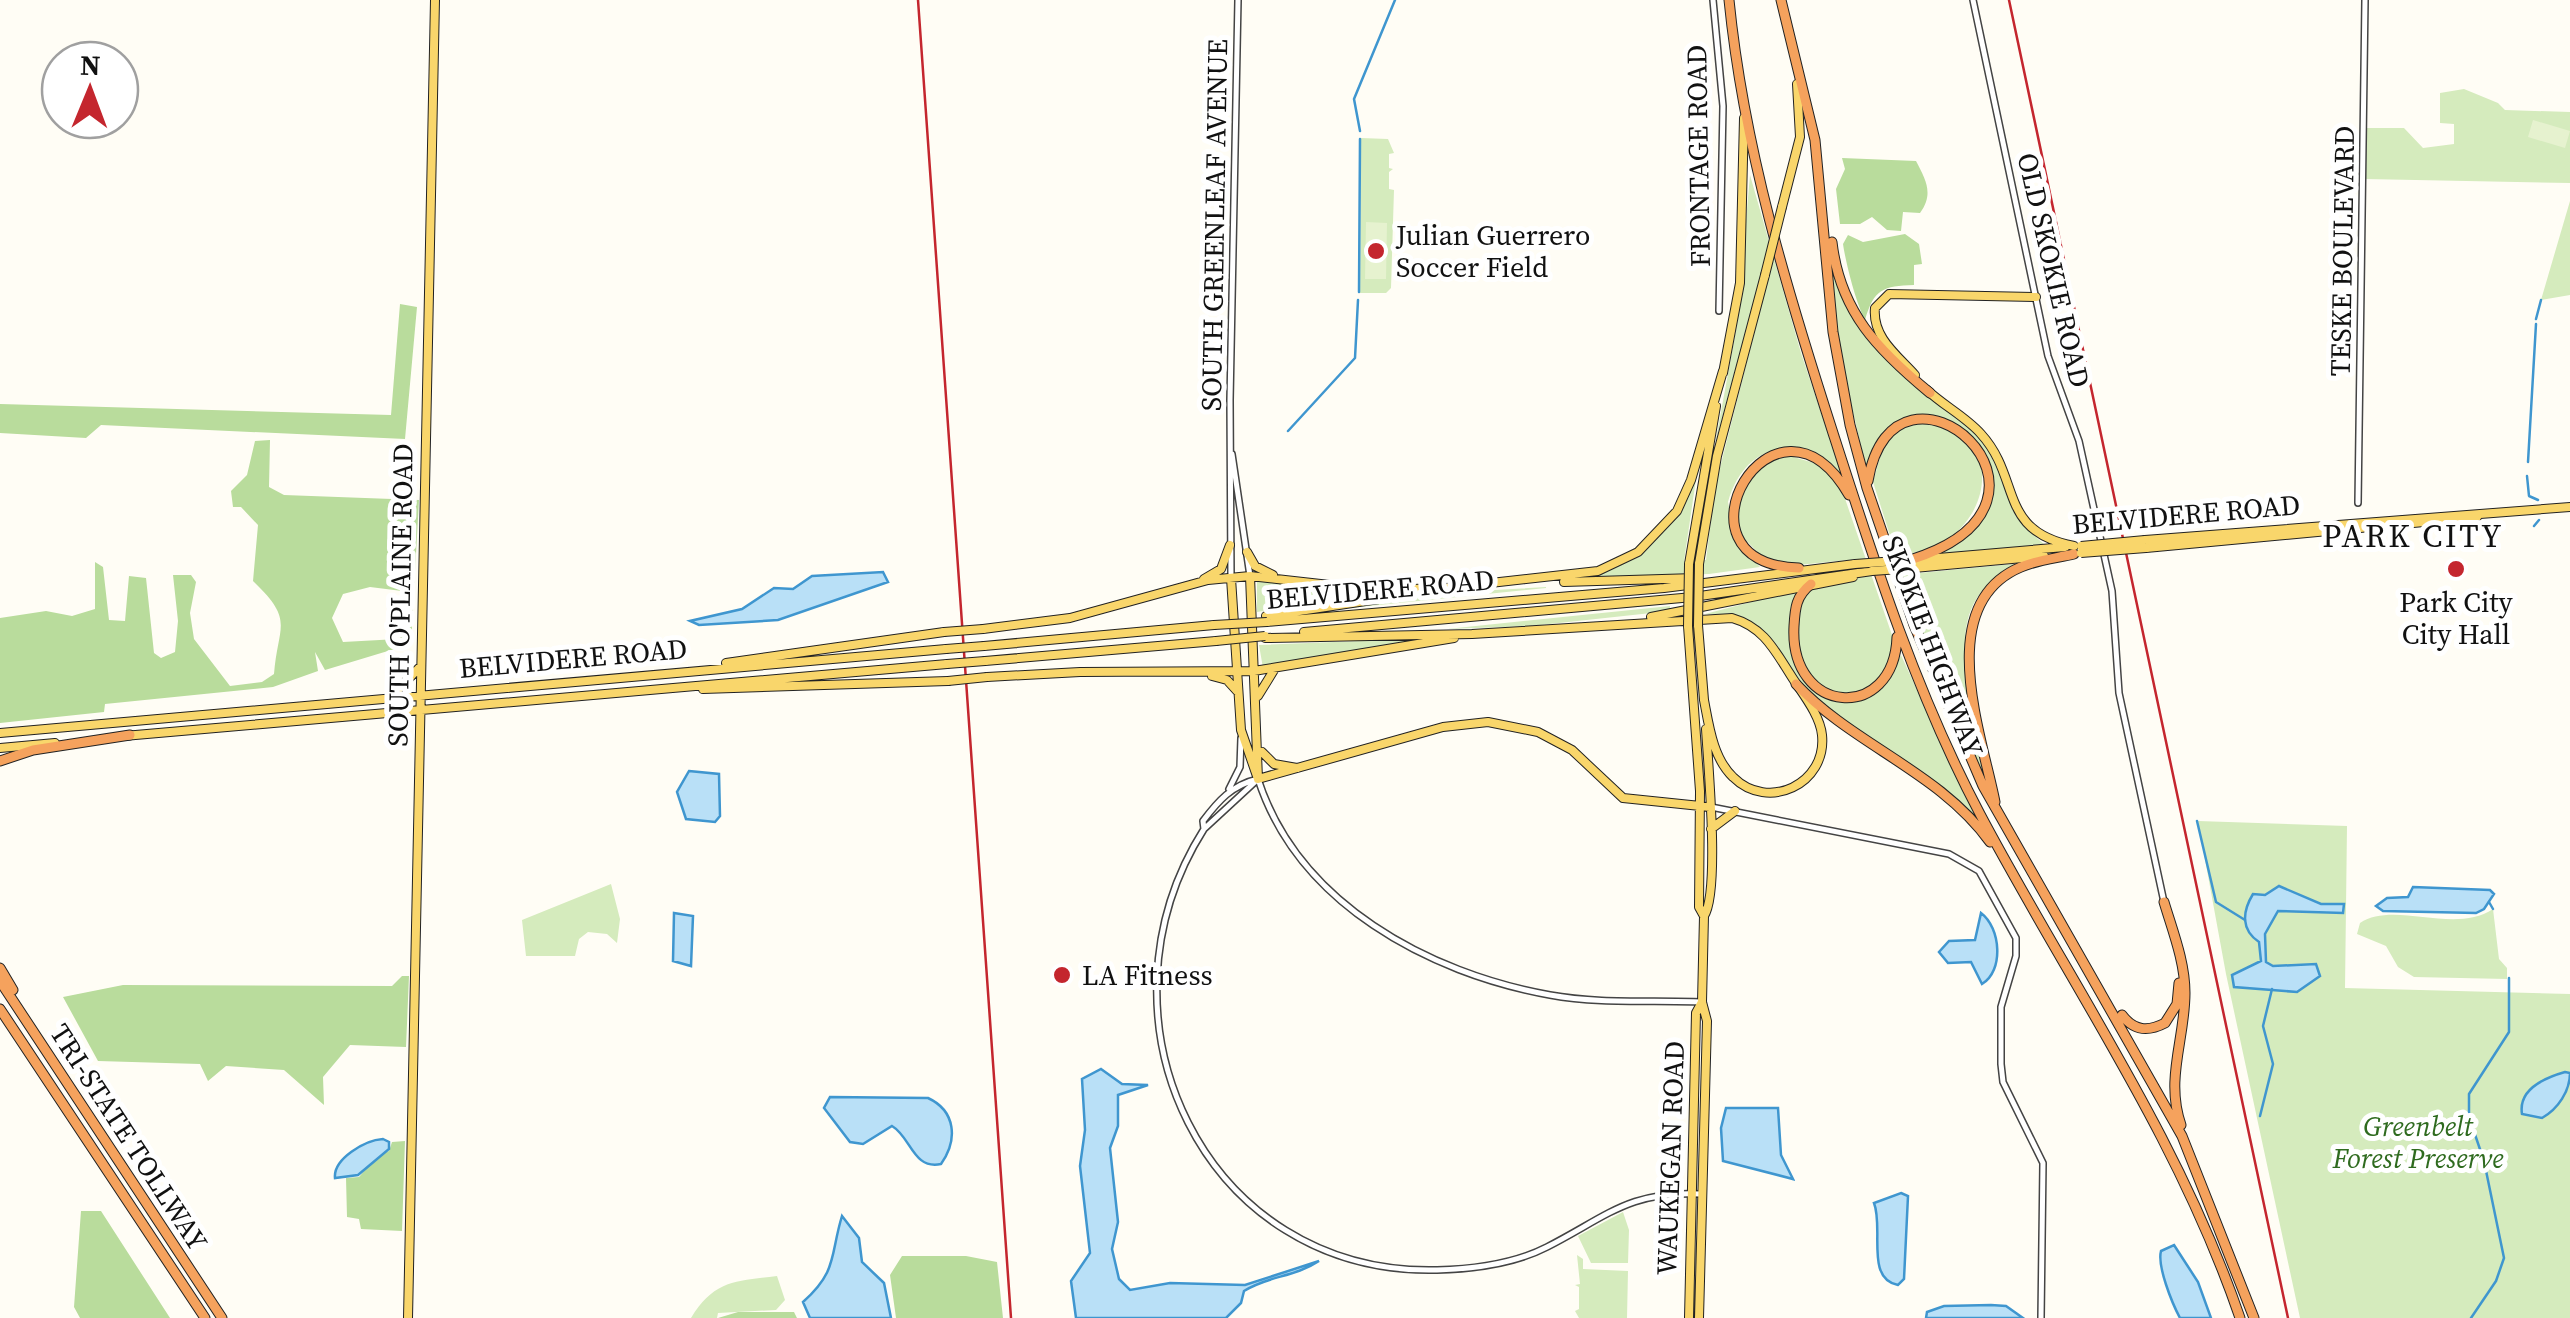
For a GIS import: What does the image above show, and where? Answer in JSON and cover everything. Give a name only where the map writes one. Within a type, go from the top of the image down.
[{"type":"highway","name":"SKOKIE HIGHWAY","points":[[1729,0],[1744,114],[1782,276],[1897,630],[1948,751],[2172,1152],[2240,1318]]},
{"type":"highway","name":"SKOKIE HIGHWAY","points":[[1781,0],[1816,140],[1837,360],[1867,488],[1929,662],[1966,752],[1997,810],[2153,1079],[2194,1168],[2254,1318]]},
{"type":"highway","points":[[1816,140],[1835,268],[1848,306],[1881,352],[1930,393]]},
{"type":"highway","points":[[1867,488],[1880,445],[1908,424],[1945,422],[1978,446],[1988,482],[1975,522],[1949,546],[1912,564]]},
{"type":"highway","points":[[1799,568],[1766,563],[1740,540],[1732,512],[1736,492],[1748,471],[1772,455],[1804,454],[1836,473],[1858,512]]},
{"type":"highway","points":[[1997,810],[1971,692],[1969,650],[1976,613],[2006,574],[2077,550]]},
{"type":"highway","points":[[1810,584],[1796,602],[1794,654],[1803,676],[1826,694],[1854,697],[1876,688],[1892,666],[1897,630]]},
{"type":"highway","points":[[1796,684],[1816,703],[1944,792],[1984,835],[2023,890]]},
{"type":"highway","points":[[0,761],[32,750],[130,736]]},
{"type":"highway","points":[[2088,967],[2133,1027],[2145,1030],[2166,1023],[2178,1004],[2179,986],[2164,902]]},
{"type":"highway","points":[[2164,902],[2181,958],[2185,994],[2174,1071],[2175,1101],[2194,1168]]},
{"type":"highway","points":[[0,968],[50,1058]]},
{"type":"highway","name":"TRI-STATE TOLLWAY","points":[[0,981],[222,1318]]},
{"type":"highway","name":"TRI-STATE TOLLWAY","points":[[0,1010],[204,1318]]},
{"type":"highway","points":[[0,1019],[89,1143]]},
{"type":"main road","name":"SOUTH O'PLAINE ROAD","points":[[408,1318],[435,0]]},
{"type":"main road","points":[[1694,564],[1801,116],[1781,0]]},
{"type":"main road","points":[[1705,807],[1693,625],[1694,564],[1740,283],[1744,114]]},
{"type":"main road","points":[[2036,298],[1900,292],[1880,300],[1874,321],[1878,333],[1930,393],[1981,434],[2029,528],[2077,550]]},
{"type":"main road","points":[[641,675],[1070,618],[1198,582],[1231,578],[1278,577],[1374,590],[1509,583],[1598,572],[1637,553],[1655,538],[1686,495],[1723,371]]},
{"type":"main road","name":"BELVIDERE ROAD","points":[[0,748],[1694,597],[1912,564],[2570,508]]},
{"type":"main road","points":[[1198,582],[1221,569],[1230,545]]},
{"type":"main road","points":[[1247,552],[1259,569],[1278,577]]},
{"type":"main road","name":"BELVIDERE ROAD","points":[[0,733],[1266,619],[1664,588],[1799,568],[1872,571],[1912,564]]},
{"type":"main road","points":[[1597,624],[1696,610],[1856,571]]},
{"type":"main road","points":[[1250,576],[1258,779]]},
{"type":"main road","points":[[1509,583],[1736,576]]},
{"type":"main road","points":[[1231,578],[1241,730],[1258,779]]},
{"type":"main road","points":[[1266,619],[1446,588]]},
{"type":"main road","points":[[1265,637],[1472,634],[1597,624],[1738,620],[1768,640],[1819,722],[1822,752],[1807,779],[1781,792],[1745,787],[1726,770],[1712,736],[1693,625]]},
{"type":"main road","points":[[624,692],[948,681],[1080,672],[1254,671],[1472,634]]},
{"type":"main road","points":[[390,697],[419,668]]},
{"type":"main road","points":[[1256,705],[1261,686],[1274,669]]},
{"type":"main road","points":[[1198,672],[1227,680],[1239,694]]},
{"type":"main road","points":[[1704,700],[1705,807]]},
{"type":"main road","points":[[1258,779],[1443,727],[1488,722],[1538,732],[1572,750],[1623,798],[1705,807]]},
{"type":"main road","points":[[1258,744],[1274,764],[1302,768]]},
{"type":"main road","name":"WAUKEGAN ROAD","points":[[1704,916],[1710,908],[1711,829],[1705,807]]},
{"type":"main road","name":"WAUKEGAN ROAD","points":[[1699,1318],[1696,1013],[1702,1002],[1704,916],[1699,907],[1705,807]]},
{"type":"main road","points":[[1711,829],[1735,811]]},
{"type":"main road","name":"WAUKEGAN ROAD","points":[[1688,1318],[1696,1194]]},
{"type":"street","name":"SOUTH GREENLEAF AVENUE","points":[[1231,578],[1238,0]]},
{"type":"street","name":"FRONTAGE ROAD","points":[[1713,0],[1723,106],[1719,311]]},
{"type":"street","name":"OLD SKOKIE ROAD","points":[[1972,0],[2054,377],[2078,441],[2112,592],[2119,693],[2164,902]]},
{"type":"street","name":"TESKE BOULEVARD","points":[[2358,504],[2366,0]]},
{"type":"street","name":"SOUTH GREENLEAF AVENUE","points":[[1231,451],[1250,576]]},
{"type":"street","points":[[1204,829],[1203,822],[1240,766],[1241,730]]},
{"type":"street","points":[[1221,798],[1242,783],[1258,779]]},
{"type":"street","points":[[1258,779],[1204,829],[1172,892],[1160,935],[1154,992],[1158,1044],[1181,1110],[1206,1153],[1267,1214],[1319,1245],[1359,1260],[1434,1270],[1510,1261],[1546,1247],[1625,1204],[1696,1194]]},
{"type":"street","points":[[1258,779],[1276,826],[1305,863],[1345,904],[1412,950],[1496,982],[1551,996],[1702,1002]]},
{"type":"street","points":[[1705,807],[1962,858],[1978,872],[1998,902],[2017,948],[2001,1007],[2001,1066],[2004,1082],[2043,1163],[2041,1318]]},
{"type":"green space","points":[[2464,89],[2498,103],[2505,110],[2570,112],[2570,183],[2365,179],[2367,128],[2404,128],[2423,148],[2454,144],[2454,124],[2440,123],[2440,93]]},
{"type":"green space","points":[[2533,120],[2570,131],[2565,148],[2528,137]]},
{"type":"green space","points":[[1361,138],[1388,139],[1394,153],[1389,154],[1389,168],[1393,169],[1389,172],[1389,189],[1394,190],[1391,288],[1386,293],[1360,293]]},
{"type":"green space","points":[[1842,158],[1916,161],[1928,193],[1920,213],[1903,212],[1901,231],[1887,230],[1872,217],[1860,224],[1840,224],[1836,189],[1845,169]]},
{"type":"green space","points":[[1750,175],[1801,353],[1847,490],[1817,458],[1782,449],[1765,453],[1737,480],[1728,502],[1736,540],[1760,567],[1709,574],[1582,578],[1626,561],[1658,536],[1680,502],[1699,459],[1684,561],[1706,560],[1715,487],[1767,283],[1762,271],[1715,444],[1737,325]]},
{"type":"green space","points":[[2570,201],[2570,295],[2541,300]]},
{"type":"green space","name":"Julian Guerrero Soccer Field","points":[[1366,222],[1387,223],[1386,279],[1365,279]]},
{"type":"green space","points":[[1905,234],[1919,244],[1922,264],[1914,265],[1914,285],[1881,291],[1865,320],[1843,244],[1848,235],[1863,242]]},
{"type":"green space","points":[[1829,242],[1843,295],[1864,334],[1913,383],[1977,435],[1991,455],[2022,520],[2044,544],[1932,556],[1964,537],[1984,507],[1989,477],[1981,451],[1964,431],[1941,420],[1914,421],[1889,436],[1866,468],[1838,347]]},
{"type":"green space","points":[[400,304],[417,307],[405,439],[101,425],[86,438],[0,433],[0,404],[391,415]]},
{"type":"green space","points":[[1919,423],[1948,427],[1968,440],[1980,459],[1982,482],[1976,505],[1963,526],[1941,543],[1913,553],[1919,573],[2023,563],[1991,582],[1973,605],[1966,632],[1966,661],[1984,751],[1985,779],[1922,636],[1873,482],[1884,443],[1903,428]]},
{"type":"green space","points":[[270,440],[269,487],[284,495],[419,500],[411,644],[325,670],[315,652],[318,671],[273,687],[105,704],[104,712],[0,723],[0,618],[46,611],[72,616],[95,609],[95,562],[103,567],[109,620],[125,621],[129,576],[146,578],[154,653],[161,658],[175,652],[178,621],[173,575],[191,575],[196,582],[190,613],[194,639],[230,686],[262,682],[274,674],[281,624],[275,605],[253,581],[258,525],[241,507],[233,507],[231,491],[247,475],[255,441]],"holes":[[[370,587],[402,591],[409,597],[407,634],[398,639],[343,642],[332,618],[343,594]]]},
{"type":"green space","points":[[1787,455],[1824,466],[1841,487],[1892,635],[1892,653],[1885,668],[1871,685],[1854,693],[1834,693],[1816,686],[1803,670],[1796,644],[1797,615],[1807,592],[1820,585],[1855,581],[1848,560],[1789,566],[1764,559],[1740,534],[1735,505],[1756,466]]},
{"type":"green space","points":[[1257,579],[1364,595],[1364,596],[1257,612]]},
{"type":"green space","points":[[1546,588],[1330,610],[1442,593]]},
{"type":"green space","points":[[1801,589],[1790,628],[1790,651],[1800,677],[1818,694],[1840,700],[1882,685],[1901,655],[1979,825],[1812,696],[1759,627],[1737,616],[1705,614]]},
{"type":"green space","points":[[1670,606],[1670,611],[1531,626],[1447,629]]},
{"type":"green space","points":[[1437,638],[1263,668],[1259,645]]},
{"type":"green space","name":"Greenbelt Forest Preserve","points":[[2198,821],[2347,826],[2345,988],[2570,994],[2570,1318],[2300,1318],[2226,974]]},
{"type":"green space","points":[[611,884],[620,919],[617,943],[607,934],[588,932],[579,939],[575,956],[526,956],[522,920]]},
{"type":"green space","points":[[2493,909],[2499,959],[2507,968],[2507,979],[2414,977],[2398,967],[2386,946],[2357,934],[2360,923],[2374,917],[2461,919]]},
{"type":"green space","points":[[402,976],[409,976],[406,1047],[350,1045],[323,1077],[324,1105],[284,1070],[226,1066],[208,1081],[200,1064],[98,1061],[63,997],[123,985],[392,986]]},
{"type":"green space","points":[[405,1141],[402,1231],[361,1229],[359,1219],[347,1217],[346,1178],[359,1177],[378,1155],[389,1151],[392,1142]]},
{"type":"green space","points":[[81,1211],[101,1211],[170,1318],[80,1318],[74,1307]]},
{"type":"green space","points":[[1623,1212],[1629,1230],[1628,1263],[1591,1263],[1578,1236]]},
{"type":"green space","points":[[1577,1255],[1583,1259],[1583,1269],[1628,1271],[1627,1318],[1579,1318],[1575,1311],[1579,1309],[1579,1287],[1575,1285],[1580,1284]]},
{"type":"green space","points":[[902,1256],[966,1256],[997,1262],[1003,1318],[896,1318],[890,1275]]},
{"type":"green space","points":[[777,1276],[785,1300],[776,1310],[691,1318],[718,1289],[738,1281]]},
{"type":"green space","points":[[738,1312],[794,1312],[797,1318],[718,1318]]},
{"type":"water","points":[[883,572],[888,582],[778,620],[699,625],[690,621],[742,609],[774,588],[793,589],[812,576]]},
{"type":"water","points":[[689,771],[719,774],[720,816],[715,822],[686,819],[677,792]]},
{"type":"water","points":[[2279,886],[2321,904],[2344,904],[2343,913],[2278,911],[2265,934],[2266,962],[2273,966],[2316,964],[2320,976],[2297,992],[2234,987],[2232,975],[2261,961],[2259,942],[2246,926],[2249,901],[2253,894],[2265,895]]},
{"type":"water","points":[[2413,887],[2490,890],[2494,894],[2484,909],[2476,913],[2383,911],[2376,906],[2387,898],[2408,897]]},
{"type":"water","points":[[674,913],[693,916],[691,966],[673,961]]},
{"type":"water","points":[[1981,913],[1993,929],[1997,949],[1994,970],[1982,984],[1971,962],[1948,963],[1939,952],[1949,941],[1975,940]]},
{"type":"water","points":[[1101,1069],[1122,1084],[1148,1085],[1118,1095],[1118,1126],[1110,1148],[1118,1222],[1112,1249],[1119,1279],[1130,1290],[1170,1283],[1245,1285],[1319,1261],[1244,1291],[1241,1303],[1226,1318],[1076,1318],[1071,1281],[1090,1253],[1080,1166],[1085,1130],[1082,1079]]},
{"type":"water","points":[[2570,1073],[2568,1086],[2553,1110],[2542,1118],[2522,1114],[2528,1091]]},
{"type":"water","points":[[830,1097],[928,1098],[949,1118],[952,1136],[946,1155],[941,1164],[924,1162],[892,1126],[863,1144],[850,1142],[824,1108]]},
{"type":"water","points":[[1726,1108],[1778,1108],[1781,1155],[1793,1179],[1723,1161],[1721,1128]]},
{"type":"water","points":[[383,1139],[389,1142],[389,1149],[358,1175],[335,1178],[339,1164],[352,1152]]},
{"type":"water","points":[[1901,1193],[1908,1196],[1904,1279],[1898,1285],[1888,1281],[1879,1263],[1874,1203]]},
{"type":"water","points":[[842,1216],[859,1238],[862,1262],[884,1283],[891,1318],[810,1318],[803,1302],[828,1271]]},
{"type":"water","points":[[2174,1245],[2198,1282],[2211,1318],[2180,1318],[2160,1258],[2161,1251]]},
{"type":"water","points":[[1944,1306],[2006,1306],[2023,1318],[1926,1318],[1927,1312]]},
{"type":"waterway","points":[[1360,131],[1354,99],[1395,0]]},
{"type":"waterway","points":[[1359,292],[1360,139]]},
{"type":"waterway","points":[[1288,431],[1355,358],[1358,300]]},
{"type":"waterway","points":[[2536,319],[2541,300]]},
{"type":"waterway","points":[[2528,462],[2536,324]]},
{"type":"waterway","points":[[2527,476],[2529,496],[2538,500]]},
{"type":"waterway","points":[[2534,526],[2539,520]]},
{"type":"waterway","points":[[2197,821],[2216,902],[2245,920]]},
{"type":"waterway","points":[[2489,902],[2493,909]]},
{"type":"waterway","points":[[2471,1318],[2496,1281],[2504,1258],[2484,1161],[2469,1117],[2469,1094],[2509,1032],[2509,978]]},
{"type":"waterway","points":[[2260,1116],[2273,1064],[2263,1026],[2272,989]]},
{"type":"railway","points":[[918,0],[1011,1318]]},
{"type":"railway","points":[[2009,0],[2288,1318]]},
{"type":"place","name":"Julian Guerrero Soccer Field","points":[[1376,251]]},
{"type":"place","name":"Park City City Hall","points":[[2456,569]]},
{"type":"place","name":"LA Fitness","points":[[1062,975]]},
{"type":"district","name":"PARK CITY","points":[[2413,536]]}]
